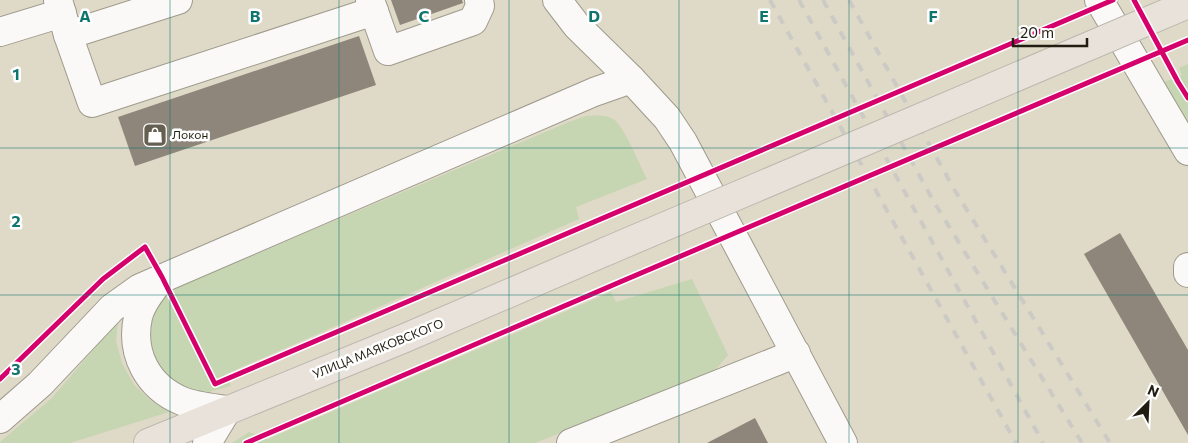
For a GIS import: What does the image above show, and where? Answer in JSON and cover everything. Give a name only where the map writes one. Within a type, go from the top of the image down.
[{"type":"main road","name":"УЛИЦА МАЯКОВСКОГО","points":[[148,443],[405,338],[1188,4]]},
{"type":"street","points":[[0,32],[62,16],[178,0]]},
{"type":"street","points":[[62,16],[92,103],[372,5],[388,51],[473,21],[480,6],[479,0]]},
{"type":"street","points":[[557,0],[577,26],[631,79],[667,118],[684,142],[843,443]]},
{"type":"street","points":[[1099,0],[1188,151]]},
{"type":"street","points":[[0,419],[40,384],[112,308],[140,288],[594,92],[631,79]]},
{"type":"street","points":[[1188,268],[1188,273]]},
{"type":"street","points":[[162,277],[146,298],[138,316],[135,339],[140,360],[150,378],[167,393],[184,402],[227,410],[207,443]]},
{"type":"street","points":[[572,443],[778,361],[796,352]]},
{"type":"green space","points":[[1188,64],[1188,123],[1164,82],[1182,75],[1179,68]]},
{"type":"green space","points":[[586,116],[607,116],[617,123],[627,137],[647,179],[576,207],[579,219],[226,374],[231,386],[209,392],[193,391],[175,385],[159,372],[147,339],[150,321],[159,302],[180,286]]},
{"type":"green space","points":[[692,279],[728,355],[716,369],[700,378],[535,443],[232,443],[249,432],[268,439],[611,292],[616,302]]},
{"type":"green space","points":[[118,321],[116,341],[122,363],[134,385],[151,401],[169,412],[70,443],[0,443],[52,398]]},
{"type":"building","points":[[391,0],[462,0],[463,3],[400,25]]},
{"type":"building","points":[[359,36],[376,85],[135,166],[118,117]]},
{"type":"building","points":[[1120,233],[1188,350],[1188,435],[1084,254]]},
{"type":"building","points":[[755,418],[768,443],[707,443]]},
{"type":"railway","points":[[770,0],[1016,443]]},
{"type":"railway","points":[[799,0],[1043,443]]},
{"type":"railway","points":[[823,0],[934,202],[1082,443]]},
{"type":"railway","points":[[849,0],[954,189],[1110,443]]},
{"type":"cycle path","points":[[0,379],[103,279],[145,247],[215,384],[1113,0]]},
{"type":"cycle path","points":[[1134,0],[1188,98]]},
{"type":"cycle path","points":[[246,443],[1188,40]]},
{"type":"place","name":"Локон","points":[[155,135]]}]
